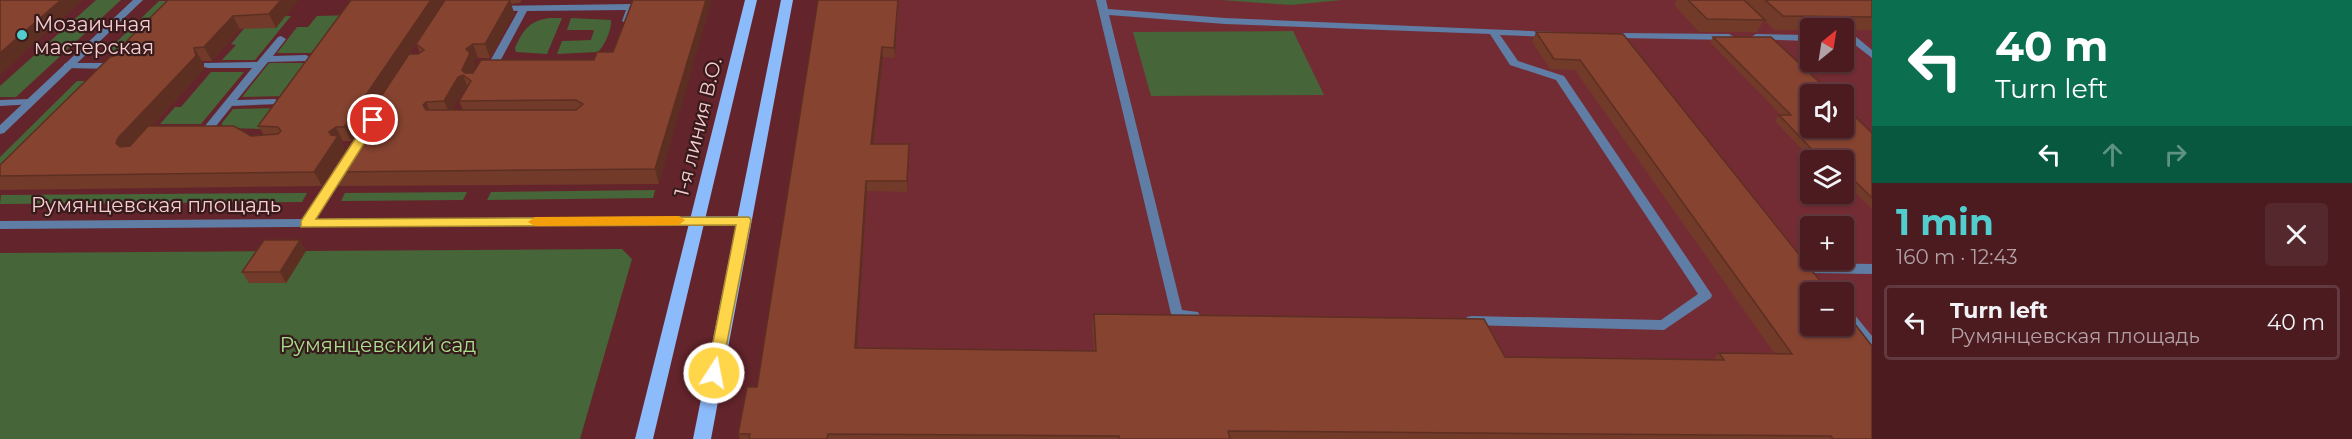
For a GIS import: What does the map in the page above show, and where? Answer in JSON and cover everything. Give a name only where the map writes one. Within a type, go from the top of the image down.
[{"type":"main road","name":"1-я линия В.О.","points":[[644,439],[751,0]]},
{"type":"main road","points":[[702,439],[787,0]]},
{"type":"street","points":[[0,131],[138,0]]},
{"type":"street","points":[[1201,316],[1177,315],[1102,6],[1225,21],[1564,34]]},
{"type":"street","points":[[498,8],[632,7],[622,35]]},
{"type":"street","points":[[494,63],[524,8]]},
{"type":"street","points":[[1462,321],[1664,324],[1706,295],[1560,78],[1514,63],[1494,33]]},
{"type":"street","points":[[1611,36],[1800,38]]},
{"type":"street","points":[[1623,36],[1630,45]]},
{"type":"street","points":[[224,134],[199,134],[229,103],[280,39]]},
{"type":"street","points":[[1854,42],[1872,55]]},
{"type":"street","points":[[208,65],[306,58]]},
{"type":"street","points":[[68,66],[124,66]]},
{"type":"street","points":[[0,103],[30,102]]},
{"type":"street","points":[[229,103],[275,102]]},
{"type":"street","points":[[306,224],[352,154]]},
{"type":"street","name":"Румянцевская площадь","points":[[0,225],[744,220]]},
{"type":"street","points":[[1854,269],[1872,269]]},
{"type":"street","points":[[1854,323],[1872,346]]},
{"type":"shaded area","points":[[820,0],[1872,0],[1872,439],[742,439],[759,397]]},
{"type":"green space","points":[[96,0],[121,0],[16,97],[0,97],[0,86]]},
{"type":"green space","points":[[1221,0],[1342,0],[1291,5]]},
{"type":"green space","points":[[159,1],[175,1],[122,53],[105,53]]},
{"type":"green space","points":[[353,15],[314,53],[277,53],[297,27],[308,27],[317,16]]},
{"type":"green space","points":[[291,16],[255,60],[222,60],[236,45],[231,44],[254,17]]},
{"type":"green space","points":[[562,18],[547,54],[516,52],[515,48],[524,31],[536,21]]},
{"type":"green space","points":[[571,18],[611,20],[607,37],[598,52],[557,54],[562,41],[591,40],[594,30],[567,30]]},
{"type":"green space","points":[[1293,31],[1324,95],[1151,96],[1133,32]]},
{"type":"green space","points":[[269,63],[315,63],[287,96],[242,97]]},
{"type":"green space","points":[[211,72],[244,72],[201,124],[160,124],[175,107],[181,107]]},
{"type":"green space","points":[[77,81],[93,81],[0,174],[0,157]]},
{"type":"green space","points":[[283,108],[268,129],[222,128],[222,123],[233,109]]},
{"type":"green space","points":[[655,190],[653,198],[487,200],[491,192]]},
{"type":"green space","points":[[467,192],[463,200],[341,201],[345,193]]},
{"type":"green space","points":[[307,193],[302,202],[0,204],[1,195]]},
{"type":"green space","name":"Румянцевский сад","points":[[622,249],[632,259],[580,439],[0,439],[0,253]]},
{"type":"building","points":[[0,0],[61,0],[0,53]]},
{"type":"building","points":[[168,0],[281,0],[269,14],[233,16],[204,47],[194,48],[196,56],[118,138],[116,143],[120,147],[130,146],[148,126],[234,126],[251,136],[278,134],[281,131],[278,127],[258,126],[351,0],[431,0],[344,127],[336,127],[329,132],[331,135],[338,136],[314,172],[0,176],[0,165],[110,57],[121,54],[119,49]]},
{"type":"building","points":[[445,0],[510,0],[485,44],[473,44],[466,49],[470,53],[462,70],[465,73],[473,73],[481,60],[594,60],[597,52],[613,52],[633,0],[706,0],[655,169],[331,172],[372,111],[381,111],[387,107],[378,101],[409,54],[418,54],[424,50],[416,44]],"holes":[[[463,75],[471,81],[459,101],[576,100],[583,104],[576,110],[426,110],[423,105],[426,102],[444,101],[458,77]]]},
{"type":"building","points":[[818,0],[898,0],[894,48],[882,47],[871,144],[909,144],[907,181],[866,181],[855,348],[1096,351],[1094,314],[1484,319],[1505,357],[1724,360],[1719,353],[1792,354],[1580,60],[1554,59],[1536,32],[1623,34],[1800,256],[1800,270],[1811,270],[1821,282],[1800,282],[1800,336],[1854,336],[1854,323],[1872,346],[1872,439],[1833,439],[1831,436],[1228,431],[1230,439],[828,434],[827,439],[749,439],[750,434],[738,434],[747,387],[757,387]]},
{"type":"building","points":[[1688,0],[1744,0],[1765,20],[1707,19]]},
{"type":"building","points":[[1765,0],[1872,0],[1872,17],[1783,16]]},
{"type":"building","points":[[1713,37],[1771,37],[1800,64],[1800,72],[1808,72],[1821,84],[1800,84],[1800,137],[1779,115],[1791,115]]},
{"type":"building","points":[[1854,116],[1872,133],[1872,198],[1854,180],[1854,150],[1812,150],[1801,138],[1854,138]]},
{"type":"building","points":[[264,240],[300,240],[280,272],[242,272]]},
{"type":"slow traffic","points":[[535,222],[679,220]]},
{"type":"place","name":"Мозаичная мастерская","points":[[22,35]]},
{"type":"route","points":[[373,120],[306,224],[744,220],[714,373]]}]
